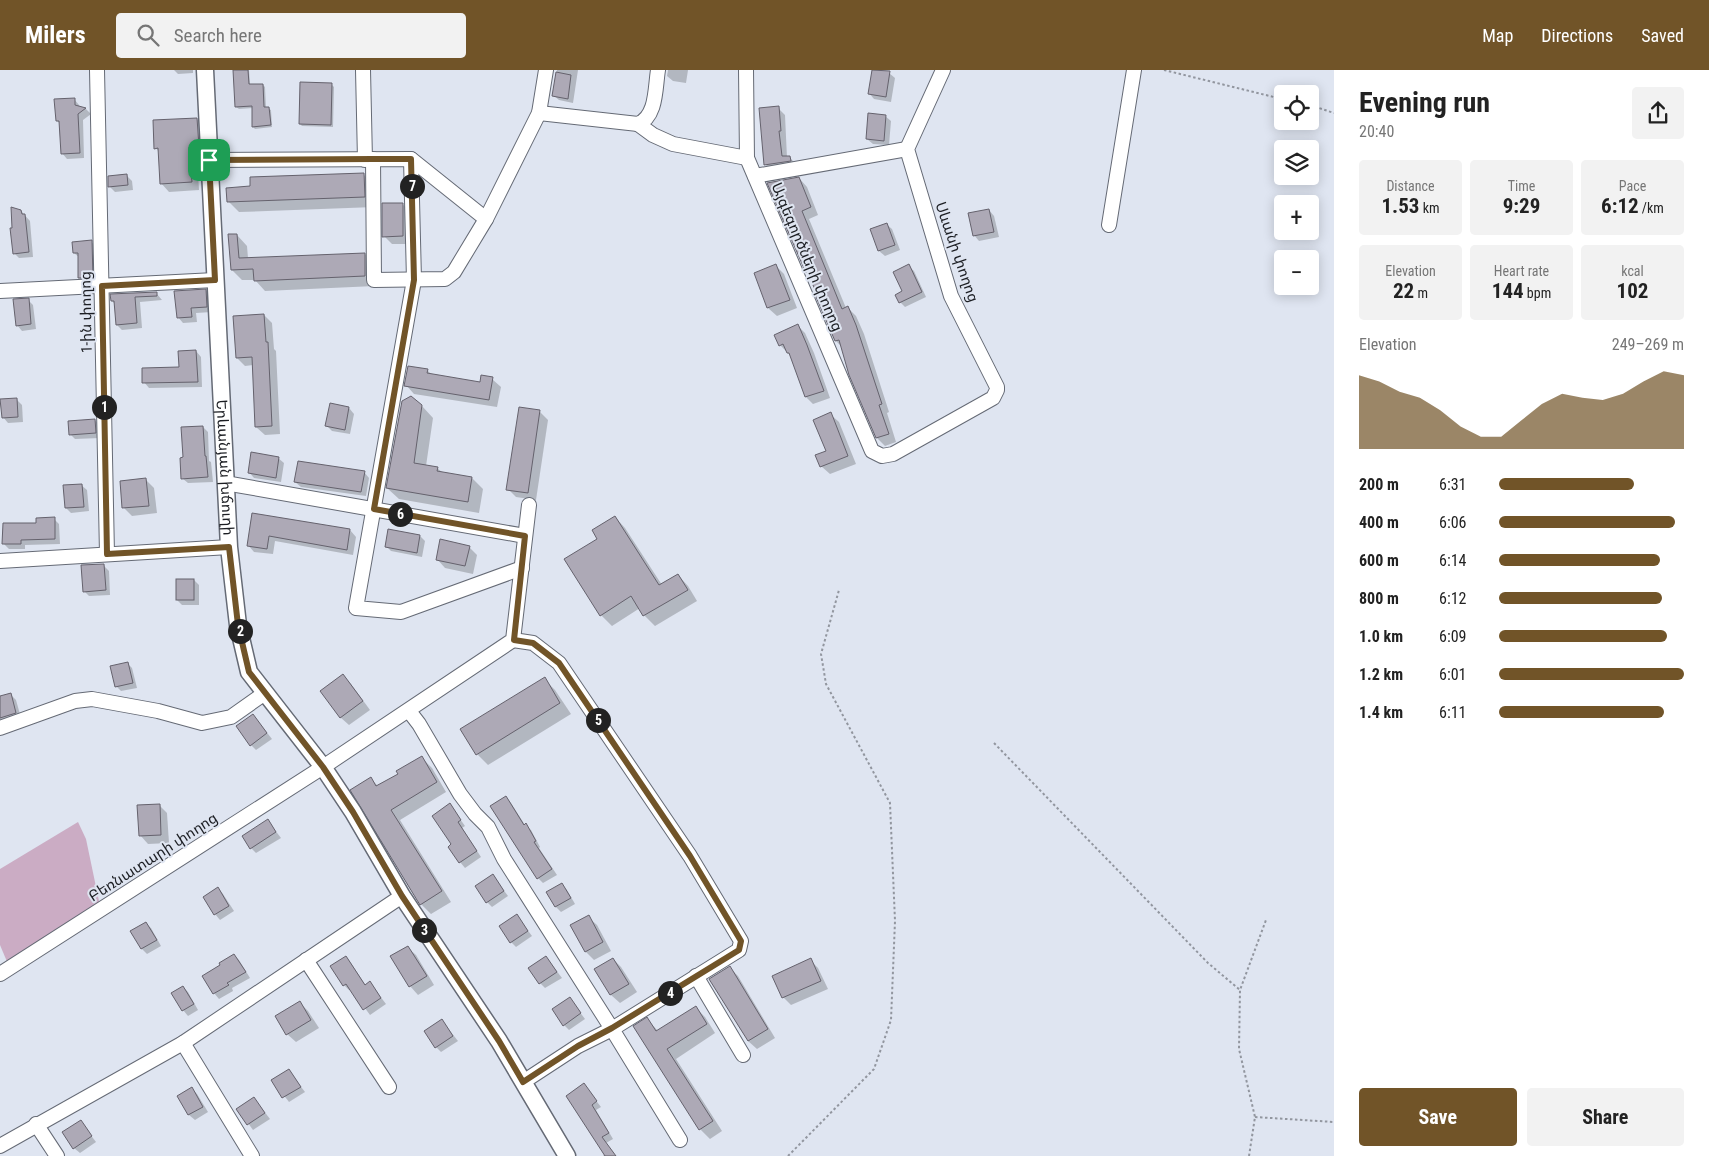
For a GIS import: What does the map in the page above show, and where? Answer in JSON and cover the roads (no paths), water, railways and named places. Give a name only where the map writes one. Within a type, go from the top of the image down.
[{"type":"main road","name":"Երևանյան խճուղի","points":[[205,70],[229,547],[238,625],[249,672],[323,767],[353,812],[402,896],[499,1041],[567,1156]]},
{"type":"street","name":"1-ին փողոց","points":[[97,70],[107,554]]},
{"type":"street","points":[[363,70],[374,280],[445,279],[454,272],[486,219],[539,113],[546,70]]},
{"type":"street","points":[[638,124],[643,122],[652,111],[658,70]]},
{"type":"street","name":"Այգեգործների փողոց","points":[[746,70],[747,158],[872,450]]},
{"type":"street","points":[[755,176],[907,149],[943,70]]},
{"type":"street","points":[[1109,225],[1134,70]]},
{"type":"street","points":[[539,113],[638,124],[653,135],[673,144],[747,158]]},
{"type":"street","name":"Սևանի փողոց","points":[[872,450],[882,456],[893,454],[993,398],[997,390],[952,296],[907,149]]},
{"type":"street","points":[[209,160],[411,159],[486,219]]},
{"type":"street","points":[[411,159],[414,280],[356,608],[401,612],[522,568]]},
{"type":"street","points":[[0,291],[215,280]]},
{"type":"street","points":[[226,483],[525,536]]},
{"type":"street","points":[[523,1082],[578,1046],[612,1028],[739,950],[741,941],[690,856],[559,663],[533,643],[514,640],[529,505]]},
{"type":"street","points":[[0,561],[229,547]]},
{"type":"street","name":"Բեռնատարի փողոց","points":[[0,974],[323,767],[514,640]]},
{"type":"street","points":[[0,728],[75,701],[92,699],[158,711],[202,723],[231,717],[265,693]]},
{"type":"street","points":[[409,710],[420,724],[460,794],[475,814],[488,827],[500,850],[680,1140]]},
{"type":"street","points":[[0,1146],[36,1124],[183,1043],[402,896]]},
{"type":"street","points":[[306,960],[388,1087]]},
{"type":"street","points":[[696,976],[743,1055]]},
{"type":"street","points":[[183,1043],[252,1156]]},
{"type":"street","points":[[36,1124],[57,1156]]}]
